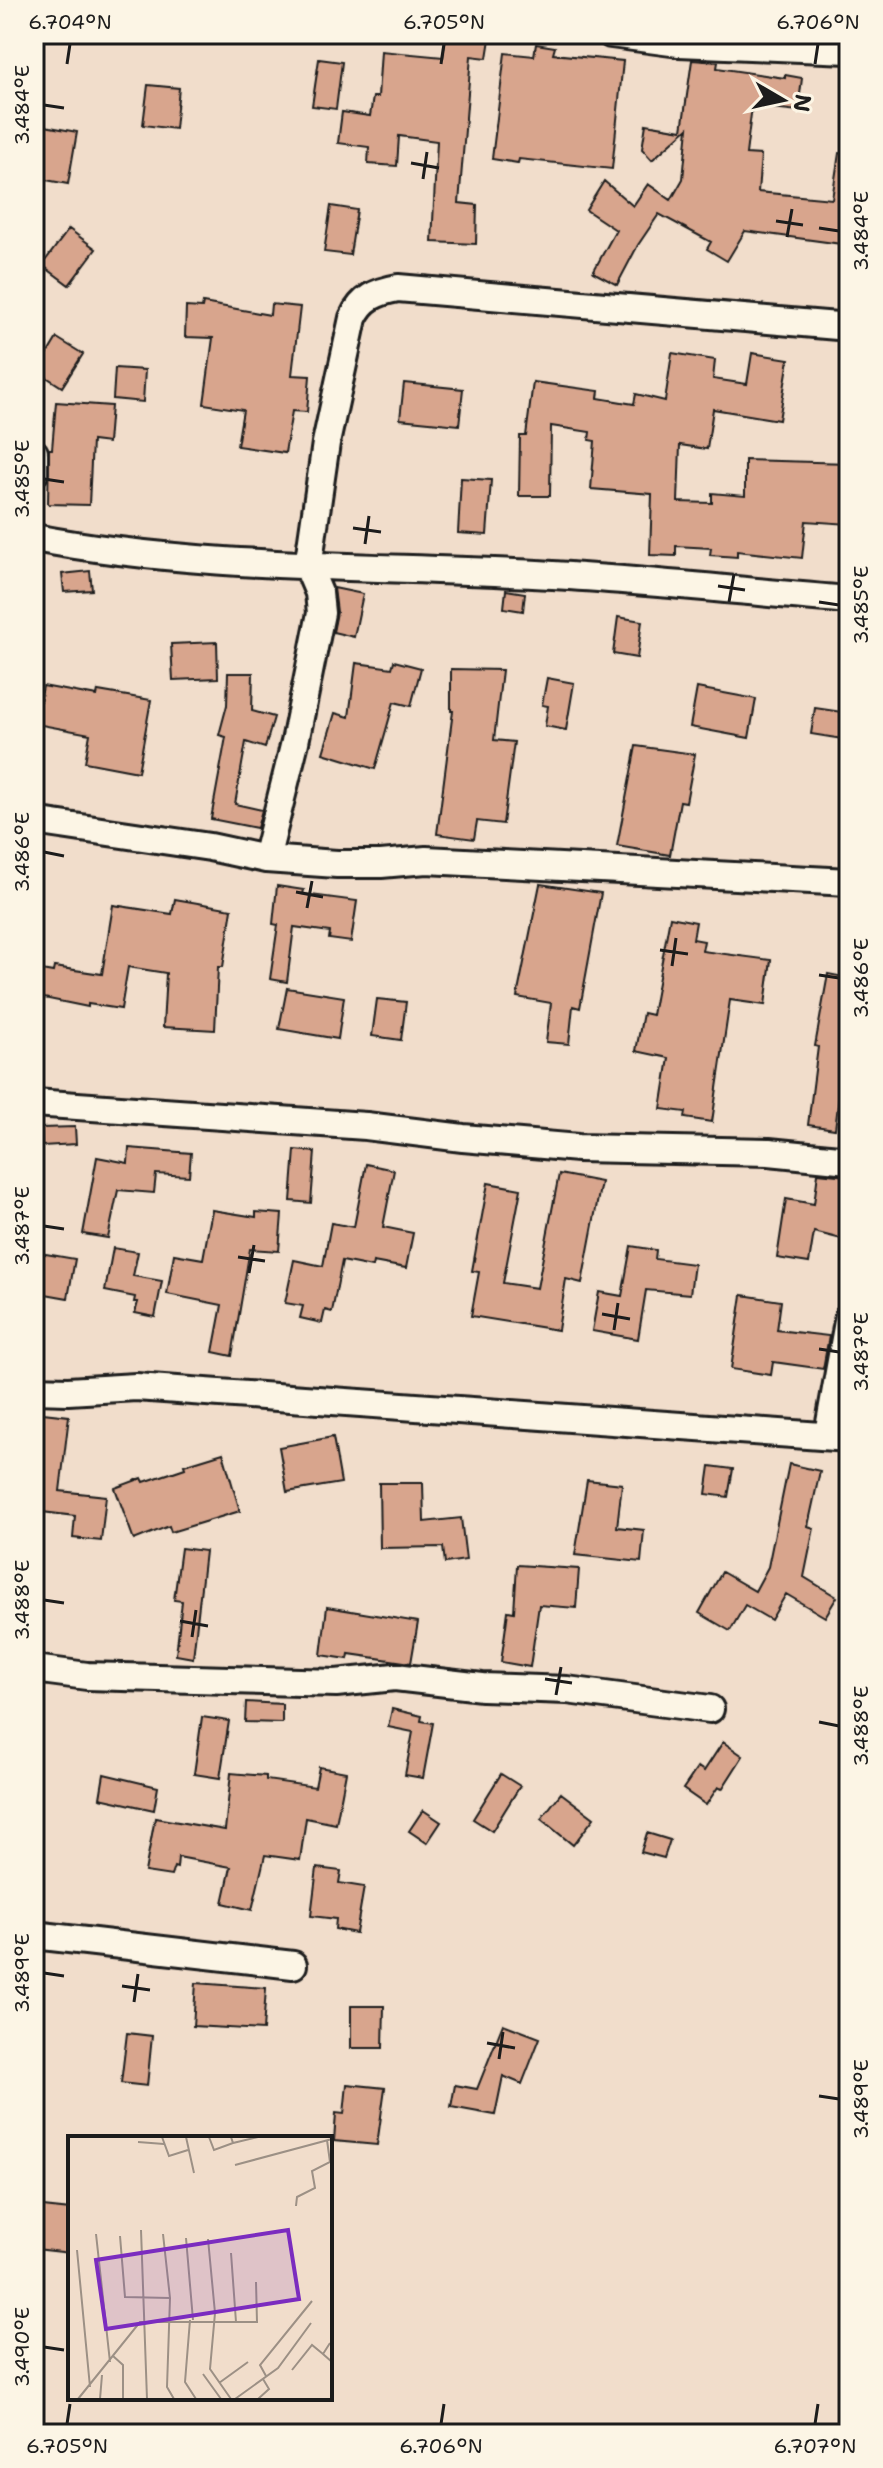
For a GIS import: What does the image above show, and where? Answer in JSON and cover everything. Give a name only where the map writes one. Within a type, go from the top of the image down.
[{"type":"street","points":[[611,34],[679,43],[849,50]]},
{"type":"street","points":[[266,859],[295,742],[321,613],[319,593],[308,567],[326,443],[353,318],[359,305],[369,296],[398,288],[849,327]]},
{"type":"street","points":[[34,453],[34,473]]},
{"type":"street","points":[[34,538],[105,551],[308,567],[554,575],[849,600]]},
{"type":"street","points":[[34,821],[210,847],[266,859],[337,864],[426,860],[849,882]]},
{"type":"street","points":[[34,1103],[366,1126],[578,1148],[769,1152],[849,1160]]},
{"type":"street","points":[[34,1390],[136,1387],[839,1436],[849,1316]]},
{"type":"street","points":[[34,1669],[87,1676],[321,1683],[395,1677],[482,1687],[567,1690],[710,1709]]},
{"type":"street","points":[[34,1935],[293,1965]]},
{"type":"building","points":[[446,34],[490,39],[487,58],[471,56],[459,203],[477,205],[476,244],[432,242],[437,141],[399,136],[397,166],[368,164],[369,147],[338,143],[342,112],[370,116],[373,97],[378,97],[381,51],[443,57]]},
{"type":"building","points":[[536,44],[555,47],[553,54],[623,61],[612,169],[492,159],[505,53],[534,56]]},
{"type":"building","points":[[319,59],[342,62],[336,109],[312,106]]},
{"type":"building","points":[[692,60],[718,62],[717,68],[802,78],[798,111],[752,106],[746,154],[761,155],[758,192],[832,199],[839,153],[849,154],[849,245],[745,231],[727,261],[707,249],[711,242],[659,214],[617,285],[593,272],[616,230],[586,210],[604,181],[633,206],[648,184],[671,200],[683,179],[688,128],[652,160],[642,149],[646,124],[682,130]]},
{"type":"building","points":[[148,85],[179,88],[175,129],[143,125]]},
{"type":"building","points":[[45,126],[77,132],[68,184],[35,178]]},
{"type":"building","points":[[331,206],[357,210],[350,255],[324,252]]},
{"type":"building","points":[[69,229],[96,249],[69,285],[42,265]]},
{"type":"building","points":[[203,303],[270,315],[271,304],[300,307],[292,375],[310,376],[307,412],[292,411],[285,453],[237,446],[243,410],[204,404],[213,338],[185,337],[186,307],[202,308]]},
{"type":"building","points":[[57,338],[83,354],[62,387],[37,371]]},
{"type":"building","points":[[672,353],[715,360],[713,379],[747,384],[752,353],[789,359],[779,420],[713,409],[707,449],[680,445],[678,502],[712,503],[712,493],[745,496],[745,460],[849,463],[849,524],[806,521],[802,558],[737,551],[737,557],[710,555],[711,548],[676,546],[676,556],[650,555],[652,494],[591,489],[595,441],[589,440],[590,432],[551,426],[550,496],[519,496],[520,436],[526,436],[533,382],[599,391],[598,398],[634,404],[636,394],[665,401]]},
{"type":"building","points":[[115,368],[145,370],[143,402],[113,399]]},
{"type":"building","points":[[404,383],[463,389],[459,425],[400,419]]},
{"type":"building","points":[[56,402],[111,406],[108,443],[92,441],[89,505],[48,504],[49,449],[52,449]]},
{"type":"building","points":[[461,478],[491,480],[487,535],[458,533]]},
{"type":"building","points":[[90,571],[92,590],[64,592],[62,574]]},
{"type":"building","points":[[334,588],[363,594],[354,637],[333,632],[337,612]]},
{"type":"building","points":[[506,590],[525,593],[523,611],[504,608]]},
{"type":"building","points":[[618,617],[642,621],[637,658],[613,654]]},
{"type":"building","points":[[217,642],[218,678],[173,680],[171,644]]},
{"type":"building","points":[[394,661],[421,668],[411,706],[394,702],[375,769],[323,753],[335,713],[349,717],[356,663],[392,668]]},
{"type":"building","points":[[451,669],[502,670],[494,740],[514,742],[503,824],[477,821],[474,839],[437,834],[453,711]]},
{"type":"building","points":[[228,673],[253,673],[252,711],[274,717],[265,748],[246,742],[235,804],[262,810],[257,828],[211,819],[226,737],[219,735],[227,705]]},
{"type":"building","points":[[547,678],[574,683],[566,730],[545,726],[548,706],[542,705]]},
{"type":"building","points":[[43,686],[97,696],[98,691],[151,700],[138,772],[85,762],[90,734],[36,724]]},
{"type":"building","points":[[697,688],[756,699],[749,738],[690,727]]},
{"type":"building","points":[[815,708],[849,713],[849,740],[811,734]]},
{"type":"building","points":[[636,746],[695,754],[686,802],[680,801],[670,855],[617,846]]},
{"type":"building","points":[[540,884],[601,893],[580,1008],[573,1006],[569,1044],[546,1042],[551,1003],[517,997]]},
{"type":"building","points":[[277,886],[304,890],[303,894],[357,901],[351,942],[329,939],[330,932],[294,927],[287,982],[270,979],[278,925],[273,924]]},
{"type":"building","points":[[175,899],[232,909],[223,967],[218,967],[215,1030],[163,1027],[166,973],[128,967],[121,1009],[88,1004],[88,1007],[34,996],[36,969],[53,972],[54,967],[102,974],[113,905],[172,914]]},
{"type":"building","points":[[670,917],[696,922],[693,939],[704,941],[702,951],[771,960],[765,1005],[730,1000],[712,1122],[685,1118],[686,1112],[661,1109],[669,1058],[636,1051],[643,1013],[652,1015]]},
{"type":"building","points":[[828,974],[849,978],[843,1026],[848,1026],[835,1129],[808,1125],[818,1047],[815,1046]]},
{"type":"building","points":[[287,988],[344,997],[338,1039],[279,1029]]},
{"type":"building","points":[[377,999],[406,1002],[401,1040],[372,1036]]},
{"type":"building","points":[[75,1127],[76,1144],[42,1146],[41,1128]]},
{"type":"building","points":[[129,1148],[191,1153],[189,1176],[156,1174],[154,1193],[118,1190],[108,1238],[83,1234],[97,1157],[128,1163]]},
{"type":"building","points":[[295,1150],[315,1152],[311,1203],[291,1201]]},
{"type":"building","points":[[366,1164],[394,1170],[383,1227],[413,1233],[406,1268],[373,1262],[372,1267],[342,1261],[332,1312],[325,1310],[322,1323],[300,1318],[303,1306],[285,1303],[294,1260],[323,1266],[331,1223],[354,1227]]},
{"type":"building","points":[[818,1173],[847,1176],[844,1196],[849,1197],[849,1241],[814,1232],[809,1263],[777,1258],[786,1199],[814,1204]]},
{"type":"building","points":[[559,1174],[601,1182],[582,1283],[566,1279],[558,1330],[471,1316],[479,1272],[472,1271],[488,1183],[521,1189],[503,1283],[537,1288]]},
{"type":"building","points":[[212,1210],[256,1217],[256,1212],[282,1214],[279,1251],[250,1249],[232,1356],[213,1352],[222,1305],[167,1294],[174,1254],[203,1259]]},
{"type":"building","points":[[631,1246],[656,1250],[655,1259],[694,1264],[690,1294],[646,1290],[638,1339],[592,1331],[599,1292],[622,1296]]},
{"type":"building","points":[[113,1248],[138,1252],[133,1276],[162,1281],[155,1317],[135,1313],[138,1302],[134,1302],[135,1297],[105,1291]]},
{"type":"building","points":[[34,1252],[75,1259],[68,1298],[34,1292]]},
{"type":"building","points":[[742,1295],[781,1301],[777,1330],[829,1336],[823,1369],[773,1362],[771,1375],[731,1369]]},
{"type":"building","points":[[34,1412],[69,1416],[60,1491],[106,1496],[101,1541],[73,1538],[75,1516],[34,1511]]},
{"type":"building","points":[[333,1437],[341,1483],[287,1492],[279,1447]]},
{"type":"building","points":[[223,1453],[240,1511],[171,1532],[169,1526],[134,1540],[115,1488],[142,1478],[144,1482]]},
{"type":"building","points":[[789,1464],[820,1471],[808,1526],[814,1528],[804,1577],[837,1597],[825,1617],[786,1594],[771,1620],[745,1605],[730,1631],[699,1613],[722,1572],[755,1591],[768,1567]]},
{"type":"building","points":[[710,1466],[733,1469],[728,1497],[706,1494]]},
{"type":"building","points":[[587,1480],[622,1484],[617,1527],[644,1530],[641,1562],[575,1555]]},
{"type":"building","points":[[379,1483],[423,1483],[424,1522],[461,1518],[466,1560],[445,1563],[443,1547],[380,1548]]},
{"type":"building","points":[[181,1548],[205,1551],[193,1658],[176,1655],[182,1601],[174,1600]]},
{"type":"building","points":[[517,1565],[579,1569],[576,1608],[539,1605],[530,1667],[501,1662],[508,1611],[514,1612]]},
{"type":"building","points":[[327,1607],[418,1622],[411,1663],[349,1654],[348,1659],[321,1655]]},
{"type":"building","points":[[246,1702],[282,1704],[282,1723],[245,1722]]},
{"type":"building","points":[[392,1709],[422,1716],[421,1721],[433,1723],[423,1778],[405,1775],[413,1732],[388,1727]]},
{"type":"building","points":[[202,1717],[229,1721],[220,1778],[194,1774]]},
{"type":"building","points":[[723,1742],[743,1756],[722,1789],[718,1787],[706,1805],[683,1789],[698,1767],[704,1771]]},
{"type":"building","points":[[319,1767],[346,1772],[336,1824],[306,1818],[300,1860],[265,1855],[252,1910],[223,1903],[231,1867],[178,1857],[177,1868],[174,1867],[171,1876],[145,1872],[155,1818],[225,1830],[231,1773],[266,1776],[266,1780],[315,1787]]},
{"type":"building","points":[[104,1774],[158,1787],[154,1810],[100,1798]]},
{"type":"building","points":[[501,1774],[520,1786],[492,1831],[473,1819]]},
{"type":"building","points":[[561,1793],[594,1818],[573,1845],[541,1819]]},
{"type":"building","points":[[423,1810],[441,1822],[427,1843],[409,1831]]},
{"type":"building","points":[[647,1833],[670,1840],[664,1858],[641,1852]]},
{"type":"building","points":[[317,1868],[341,1871],[339,1883],[364,1887],[356,1933],[335,1929],[336,1919],[311,1916]]},
{"type":"building","points":[[196,1983],[266,1988],[263,2030],[193,2026]]},
{"type":"building","points":[[351,2006],[384,2006],[383,2048],[351,2048]]},
{"type":"building","points":[[503,2024],[540,2038],[522,2084],[503,2076],[495,2115],[451,2107],[455,2085],[477,2089]]},
{"type":"building","points":[[127,2033],[152,2036],[147,2086],[121,2083]]},
{"type":"building","points":[[347,2084],[385,2088],[377,2145],[334,2141],[336,2113],[344,2114]]},
{"type":"building","points":[[34,2206],[68,2210],[68,2253],[36,2249]]}]
